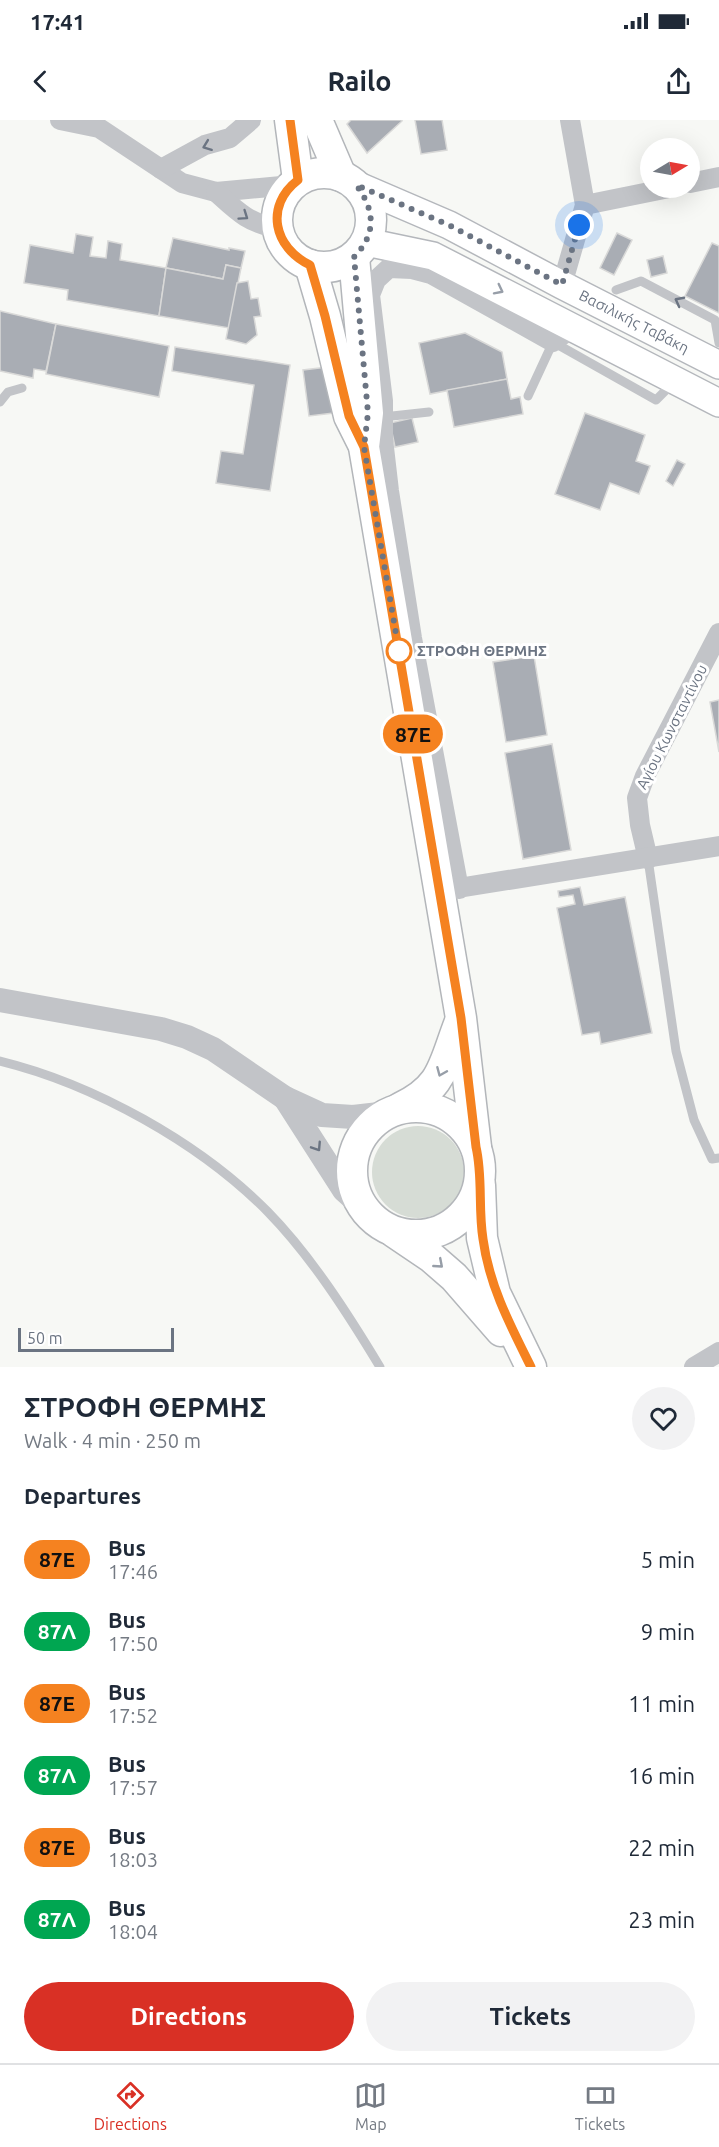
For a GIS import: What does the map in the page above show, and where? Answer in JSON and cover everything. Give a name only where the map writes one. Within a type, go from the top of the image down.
[{"type":"main road","points":[[290,120],[295,183]]},
{"type":"main road","points":[[317,120],[349,181],[365,197],[370,212],[371,227],[360,249],[368,413],[364,447]]},
{"type":"main road","points":[[349,181],[319,173],[295,183],[284,194],[279,206],[278,229],[282,241],[299,260],[310,265],[333,266],[360,249],[433,256],[563,335],[675,381],[719,403]]},
{"type":"main road","name":"Βασιλικής Ταβάκη","points":[[349,181],[449,225],[719,365]]},
{"type":"main road","points":[[310,265],[349,416],[364,447],[449,890],[461,1018],[476,1147],[480,1162],[482,1238],[495,1293],[531,1367]]},
{"type":"main road","points":[[461,1018],[436,1083],[420,1099],[394,1110],[373,1123],[361,1137],[354,1154],[352,1172],[355,1191],[363,1207],[376,1220],[431,1257],[454,1277],[531,1367]]},
{"type":"main road","points":[[394,1110],[418,1106],[437,1109],[453,1118],[467,1131],[476,1147]]},
{"type":"main road","points":[[392,1230],[408,1234],[425,1234],[441,1230],[468,1209],[476,1194],[480,1177]]},
{"type":"street","points":[[60,120],[99,128],[182,183],[216,192],[295,183]]},
{"type":"street","points":[[161,170],[206,145],[230,138],[251,120]]},
{"type":"street","points":[[562,285],[585,205],[570,120]]},
{"type":"street","points":[[700,181],[719,177]]},
{"type":"street","points":[[216,192],[256,224],[278,229]]},
{"type":"street","points":[[585,205],[640,194]]},
{"type":"street","points":[[563,335],[431,274],[412,269],[389,268],[376,280],[370,296],[383,401],[385,460],[449,890],[719,846]]},
{"type":"street","name":"Αγίου Κωνσταντίνου","points":[[648,859],[640,825],[637,798],[645,776],[719,633]]},
{"type":"street","points":[[0,1000],[161,1029],[187,1036],[213,1049],[285,1098],[322,1115],[353,1117],[394,1110]]},
{"type":"street","points":[[285,1098],[344,1190],[363,1207]]},
{"type":"street","points":[[693,1367],[719,1352]]},
{"type":"lane","points":[[616,290],[641,281],[715,320],[719,343]]},
{"type":"lane","points":[[528,396],[563,335]]},
{"type":"lane","points":[[0,402],[8,392],[22,388]]},
{"type":"lane","points":[[383,417],[429,412]]},
{"type":"lane","points":[[648,859],[676,1052],[694,1120],[712,1160],[719,1158]]},
{"type":"lane","points":[[0,1061],[92,1094],[159,1128],[211,1162],[268,1212],[312,1264],[348,1313],[380,1367]]},
{"type":"shaded area","points":[[418,1126],[436,1130],[450,1140],[460,1154],[464,1172],[460,1190],[450,1204],[436,1214],[418,1218],[400,1214],[386,1204],[376,1190],[372,1172],[376,1154],[386,1140],[400,1130]]},
{"type":"building","points":[[351,120],[402,121],[367,153],[347,124]]},
{"type":"building","points":[[415,120],[442,120],[447,150],[421,154]]},
{"type":"building","points":[[617,233],[632,240],[614,275],[600,268]]},
{"type":"building","points":[[76,234],[93,237],[90,256],[106,258],[108,241],[122,244],[120,260],[166,268],[159,316],[67,300],[68,290],[24,283],[30,245],[73,253]]},
{"type":"building","points":[[173,238],[229,250],[229,248],[245,251],[241,268],[226,265],[223,279],[166,268]]},
{"type":"building","points":[[712,243],[719,246],[719,313],[685,296]]},
{"type":"building","points":[[663,256],[667,273],[651,277],[647,260]]},
{"type":"building","points":[[226,265],[241,268],[229,328],[159,316],[166,268],[223,279]]},
{"type":"building","points":[[248,281],[251,299],[258,298],[261,316],[254,317],[257,335],[246,344],[226,339],[237,283]]},
{"type":"building","points":[[0,311],[56,324],[46,371],[34,369],[33,378],[0,371]]},
{"type":"building","points":[[56,324],[169,346],[159,397],[46,374]]},
{"type":"building","points":[[465,333],[502,352],[507,379],[430,394],[419,343]]},
{"type":"building","points":[[175,347],[290,365],[270,491],[216,483],[221,451],[243,454],[254,385],[172,371]]},
{"type":"building","points":[[336,366],[342,412],[309,416],[303,370]]},
{"type":"building","points":[[507,379],[511,399],[520,397],[523,414],[454,427],[447,390]]},
{"type":"building","points":[[585,413],[645,435],[636,461],[650,466],[639,494],[610,483],[600,510],[555,494]]},
{"type":"building","points":[[412,418],[418,442],[395,447],[390,423]]},
{"type":"building","points":[[677,460],[685,464],[673,486],[666,481]]},
{"type":"building","points":[[534,656],[547,735],[506,742],[493,662]]},
{"type":"building","points":[[719,700],[719,752],[710,702]]},
{"type":"building","points":[[552,744],[571,850],[523,859],[505,753]]},
{"type":"building","points":[[580,887],[584,905],[625,897],[652,1033],[601,1044],[599,1032],[582,1035],[557,908],[575,904],[573,895],[559,897],[558,891]]},
{"type":"bus line","name":"87Ε","points":[[290,120],[298,180],[284,194],[279,206],[278,229],[289,251],[299,260],[310,265],[349,416],[364,447],[461,1018],[476,1147],[480,1162],[482,1238],[495,1293],[531,1367]]},
{"type":"place","name":"ΣΤΡΟΦΗ ΘΕΡΜΗΣ","points":[[399,651]]},
{"type":"route","points":[[399,651],[400,657],[364,447],[368,413],[354,257],[366,242],[371,227],[370,212],[365,197],[356,185],[449,225],[562,285],[579,225]]}]
